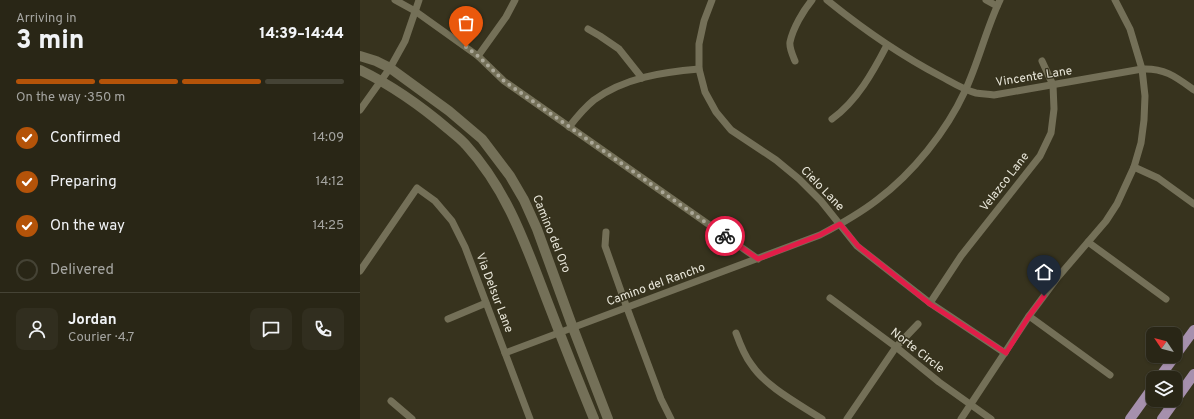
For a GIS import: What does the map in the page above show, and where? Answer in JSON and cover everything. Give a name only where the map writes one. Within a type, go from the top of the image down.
[{"type":"main road","points":[[1164,371],[1194,330]]},
{"type":"main road","points":[[1162,419],[1194,374]]},
{"type":"main road","points":[[1130,419],[1146,397]]},
{"type":"street","points":[[395,0],[415,11],[478,56],[504,81],[758,259]]},
{"type":"street","points":[[360,110],[390,68],[405,41],[419,0]]},
{"type":"street","points":[[478,56],[506,17],[515,0]]},
{"type":"street","name":"Cielo Lane","points":[[712,0],[704,21],[699,44],[699,68],[705,92],[716,112],[731,130],[776,160],[799,179],[821,201],[858,246],[930,304],[1006,353]]},
{"type":"street","points":[[795,61],[790,44],[798,22],[812,0]]},
{"type":"street","name":"Vincente Lane","points":[[827,0],[886,45],[918,65],[966,90],[975,93],[994,95],[1152,69],[1172,74],[1194,90]]},
{"type":"street","points":[[986,0],[999,3]]},
{"type":"street","points":[[961,419],[1029,316],[1058,277],[1106,221],[1117,204],[1134,167],[1141,144],[1144,120],[1145,96],[1142,70],[1130,29],[1114,0]]},
{"type":"street","name":"Camino del Rancho","points":[[505,353],[820,235],[876,201],[930,148],[956,108],[966,90],[999,3]]},
{"type":"street","points":[[588,29],[619,50],[642,78]]},
{"type":"street","points":[[832,119],[844,110],[863,85],[876,67],[886,45]]},
{"type":"street","name":"Camino del Oro","points":[[360,56],[376,61],[390,68],[449,111],[482,139],[510,176],[524,200],[537,229],[608,419]]},
{"type":"street","name":"Velazco Lane","points":[[930,304],[961,256],[1040,156],[1051,133],[1054,109],[1053,85],[1042,61]]},
{"type":"street","points":[[569,127],[581,112],[598,98],[622,85],[670,71],[699,68]]},
{"type":"street","points":[[360,70],[381,80],[433,116],[466,144],[494,181],[508,205],[521,234],[594,419]]},
{"type":"street","points":[[1134,167],[1158,178],[1194,204]]},
{"type":"street","name":"Via Delsur Lane","points":[[360,271],[417,188],[436,201],[452,221],[466,247],[530,419]]},
{"type":"street","points":[[606,232],[605,246],[661,399],[671,419]]},
{"type":"street","points":[[1088,242],[1166,299]]},
{"type":"street","name":"Norte Circle","points":[[830,298],[896,347],[939,382],[992,419]]},
{"type":"street","points":[[448,318],[486,303]]},
{"type":"street","points":[[1029,316],[1110,375]]},
{"type":"street","points":[[847,419],[896,347],[918,324]]},
{"type":"street","points":[[736,333],[751,365],[769,384],[822,419]]},
{"type":"street","points":[[391,401],[412,419]]},
{"type":"way so far","points":[[466,47],[478,56],[504,81],[725,236]]},
{"type":"route","points":[[725,236],[758,259],[820,235],[840,224],[858,246],[930,304],[1006,353],[1029,316],[1044,296]]}]
